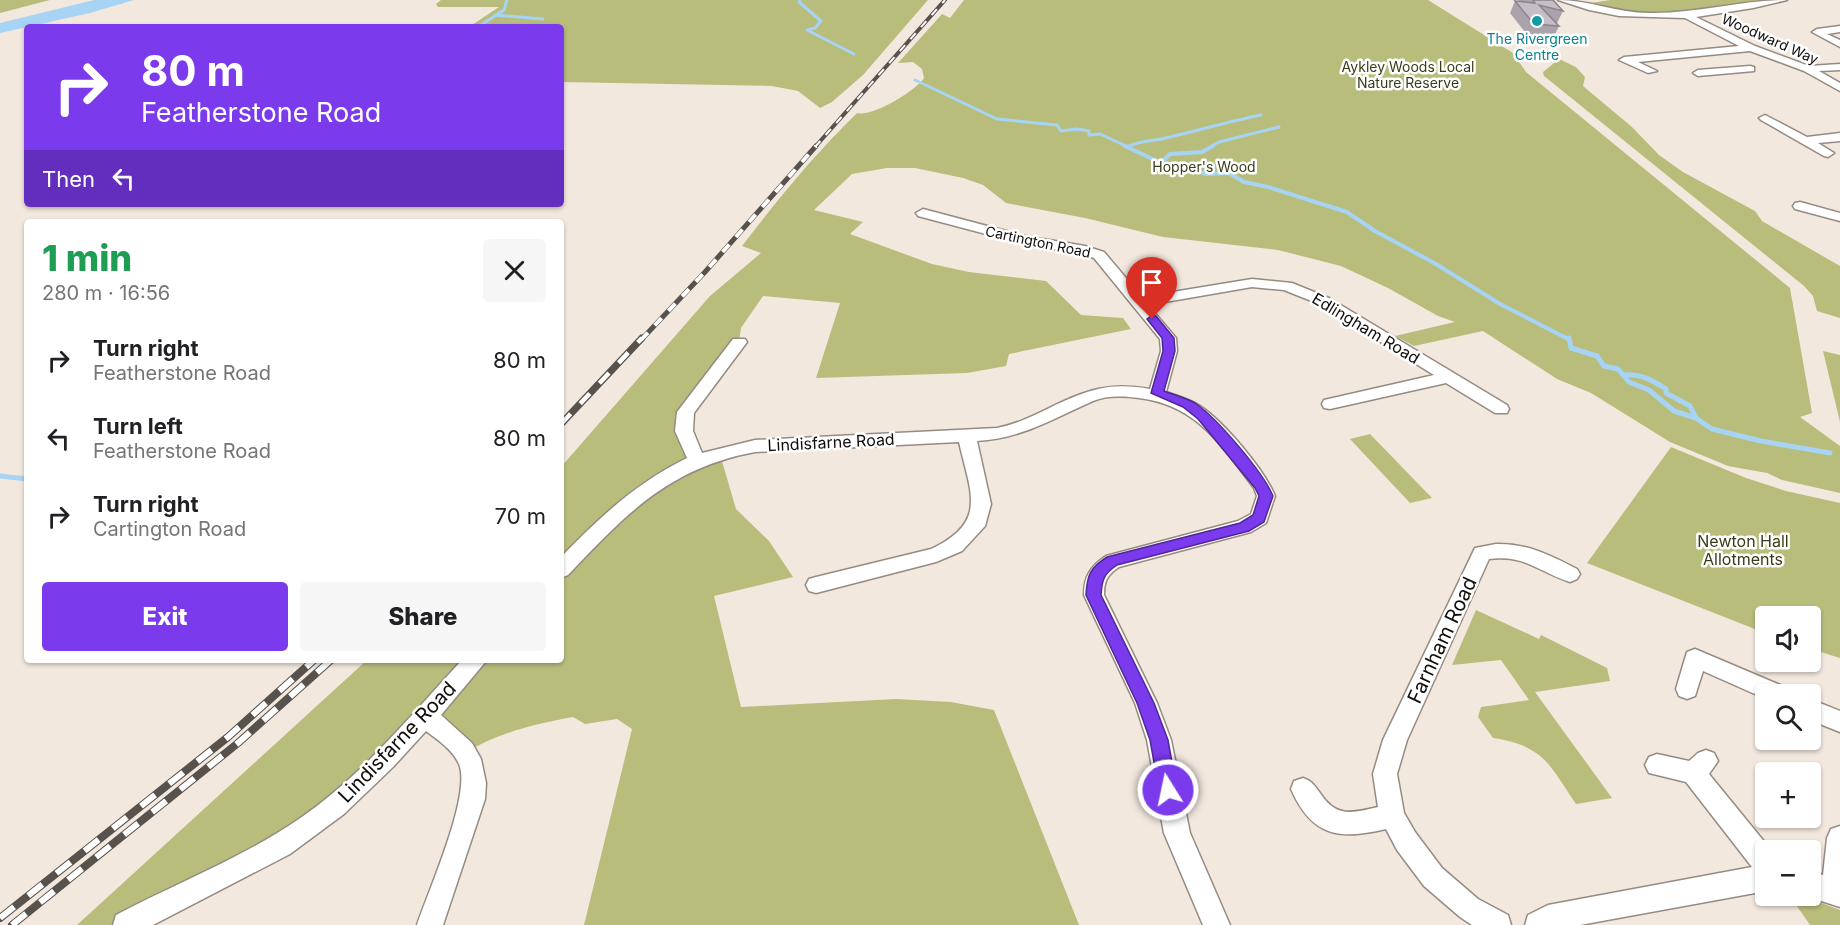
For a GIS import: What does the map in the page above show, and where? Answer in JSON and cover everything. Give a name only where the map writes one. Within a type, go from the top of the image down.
[{"type":"street","points":[[1563,0],[1625,15],[1688,16],[1782,0]]},
{"type":"street","name":"Woodward Way","points":[[1688,16],[1751,48],[1808,69],[1840,88]]},
{"type":"street","points":[[1838,26],[1817,32],[1840,44]]},
{"type":"street","points":[[1652,71],[1619,61],[1751,48]]},
{"type":"street","points":[[1686,53],[1722,71]]},
{"type":"street","points":[[1808,69],[1840,67]]},
{"type":"street","points":[[1698,73],[1750,69]]},
{"type":"street","points":[[1765,118],[1828,153]]},
{"type":"street","points":[[1808,140],[1840,137]]},
{"type":"street","points":[[1800,206],[1840,217]]},
{"type":"street","name":"Cartington Road","points":[[923,213],[1024,240],[1085,250],[1099,255],[1168,338],[1168,358],[1157,393]]},
{"type":"street","name":"Edlingham Road","points":[[1138,302],[1252,283],[1287,286],[1324,301],[1501,409]]},
{"type":"street","points":[[696,459],[684,436],[682,424],[686,412],[739,342]]},
{"type":"street","name":"Edlingham Road","points":[[1330,404],[1448,377]]},
{"type":"street","name":"Lindisfarne Road","points":[[564,567],[617,511],[665,476],[696,459],[719,451],[754,446],[967,436],[1017,430],[1036,424],[1097,394],[1117,391],[1157,393],[1187,404],[1203,416],[1262,486],[1266,496],[1259,518],[1244,527],[1113,561],[1099,569],[1094,581],[1094,595],[1146,703],[1159,740],[1178,833],[1217,925]]},
{"type":"street","points":[[816,585],[936,555],[955,546],[968,534],[978,521],[982,504],[967,436]]},
{"type":"street","name":"Farnham Road","points":[[1498,925],[1469,908],[1433,877],[1406,841],[1392,816],[1385,774],[1395,740],[1482,553],[1501,549],[1526,552],[1570,574]]},
{"type":"street","points":[[1687,689],[1695,658],[1755,684]]},
{"type":"street","name":"Lindisfarne Road","points":[[126,925],[282,845],[326,813],[366,779],[473,663]]},
{"type":"street","points":[[1821,714],[1840,722]]},
{"type":"street","points":[[425,716],[467,752],[472,760],[475,782],[473,800],[430,925]]},
{"type":"street","points":[[1658,765],[1700,767],[1755,849]]},
{"type":"street","points":[[1303,789],[1312,806],[1327,820],[1347,826],[1392,816]]},
{"type":"street","points":[[1828,890],[1840,838]]},
{"type":"street","points":[[1538,925],[1548,918],[1755,880]]},
{"type":"green space","points":[[0,0],[50,0],[0,13]]},
{"type":"green space","points":[[441,0],[928,0],[863,75],[832,102],[820,108],[798,91],[772,86],[564,82],[564,24],[474,24],[499,7],[438,7],[436,4]]},
{"type":"green space","points":[[964,0],[1428,0],[1513,53],[1526,72],[1790,288],[1812,413],[1800,417],[1840,446],[1840,493],[1782,480],[1767,473],[1728,466],[1670,442],[1591,393],[1557,379],[1483,331],[1414,346],[1395,336],[1455,322],[1438,316],[1388,288],[1341,266],[1278,250],[1163,237],[1085,218],[1006,203],[983,185],[963,178],[915,168],[887,168],[852,174],[814,210],[863,222],[850,234],[932,264],[969,272],[1046,281],[1081,315],[1123,318],[1131,329],[1009,354],[1006,366],[967,373],[816,378],[840,303],[763,296],[741,328],[739,342],[686,412],[696,459],[719,451],[736,509],[769,541],[793,577],[714,596],[741,707],[896,699],[951,702],[994,710],[1079,925],[584,925],[632,729],[617,719],[585,724],[573,717],[505,734],[467,752],[425,716],[326,813],[126,925],[77,925],[364,663],[564,663],[564,464],[710,296],[761,253],[742,246],[826,145],[857,113],[873,111],[893,102],[912,90],[924,78],[922,69],[913,62],[898,63],[942,14],[950,18]]},
{"type":"green space","points":[[1610,0],[1782,0],[1711,14],[1668,18],[1634,15],[1577,5]]},
{"type":"green space","points":[[1559,59],[1576,67],[1585,77],[1583,86],[1632,127],[1659,155],[1683,172],[1755,211],[1762,221],[1840,266],[1840,318],[1817,311],[1813,296],[1804,286],[1544,76],[1543,72]]},
{"type":"green space","points":[[1823,351],[1840,355],[1840,422]]},
{"type":"green space","points":[[1370,434],[1432,498],[1410,503],[1350,439]]},
{"type":"green space","name":"Newton Hall Allotments","points":[[1671,447],[1746,478],[1786,491],[1840,503],[1840,658],[1821,652],[1821,606],[1755,606],[1755,629],[1587,563]]},
{"type":"green space","points":[[1476,610],[1539,639],[1541,635],[1607,668],[1610,681],[1535,692],[1612,798],[1576,804],[1544,759],[1524,746],[1493,738],[1478,717],[1481,707],[1529,700],[1501,660],[1452,665]]},
{"type":"green space","points":[[1821,903],[1840,910],[1840,925],[1810,925],[1797,906],[1821,906]]},
{"type":"water","points":[[94,0],[134,0],[40,24],[24,24],[24,28],[0,33],[0,23]]},
{"type":"building","points":[[1533,0],[1553,0],[1563,11],[1539,5],[1559,26],[1534,24],[1515,1],[1535,3]]},
{"type":"waterway","points":[[496,15],[504,10],[507,0]]},
{"type":"waterway","points":[[800,0],[799,2],[821,21],[815,28],[807,30],[854,54]]},
{"type":"waterway","points":[[483,24],[496,15]]},
{"type":"waterway","points":[[496,15],[543,19]]},
{"type":"waterway","points":[[915,80],[997,119],[1057,125],[1061,131],[1077,129],[1089,131],[1089,135],[1100,134],[1128,147]]},
{"type":"waterway","points":[[1129,146],[1261,115]]},
{"type":"waterway","points":[[1210,147],[1219,142],[1279,127]]},
{"type":"waterway","points":[[1125,146],[1161,163]]},
{"type":"waterway","points":[[1161,163],[1170,154],[1202,152],[1213,146]]},
{"type":"waterway","points":[[1161,163],[1195,169],[1205,174],[1229,173],[1244,182],[1268,187],[1347,212],[1375,231],[1436,264],[1500,304],[1569,340]]},
{"type":"waterway","points":[[1569,340],[1571,348],[1597,356],[1604,366],[1618,369],[1623,375]]},
{"type":"waterway","points":[[1623,375],[1640,376],[1656,383],[1666,389],[1666,393],[1690,406],[1696,418]]},
{"type":"waterway","points":[[1623,375],[1629,382],[1649,390],[1674,411],[1696,418]]},
{"type":"waterway","points":[[1696,418],[1712,429],[1761,441],[1830,453]]},
{"type":"waterway","points":[[0,476],[24,479]]},
{"type":"railway","points":[[815,147],[945,0]]},
{"type":"railway","points":[[641,340],[705,272],[816,146]]},
{"type":"railway","points":[[564,421],[642,338]]},
{"type":"railway","points":[[0,918],[228,737],[311,663]]},
{"type":"railway","points":[[12,925],[238,743],[328,663]]},
{"type":"place","name":"The Rivergreen Centre","points":[[1537,21]]},
{"type":"route","points":[[1152,319],[1168,338],[1169,351],[1157,393],[1187,404],[1203,416],[1262,486],[1266,496],[1259,518],[1244,527],[1113,561],[1099,569],[1094,581],[1094,595],[1146,703],[1159,740],[1168,790]]},
{"type":"park label","name":"Aykley Woods Local Nature Reserve","points":[[1408,76]]},
{"type":"park label","name":"Hopper's Wood","points":[[1204,167]]}]
